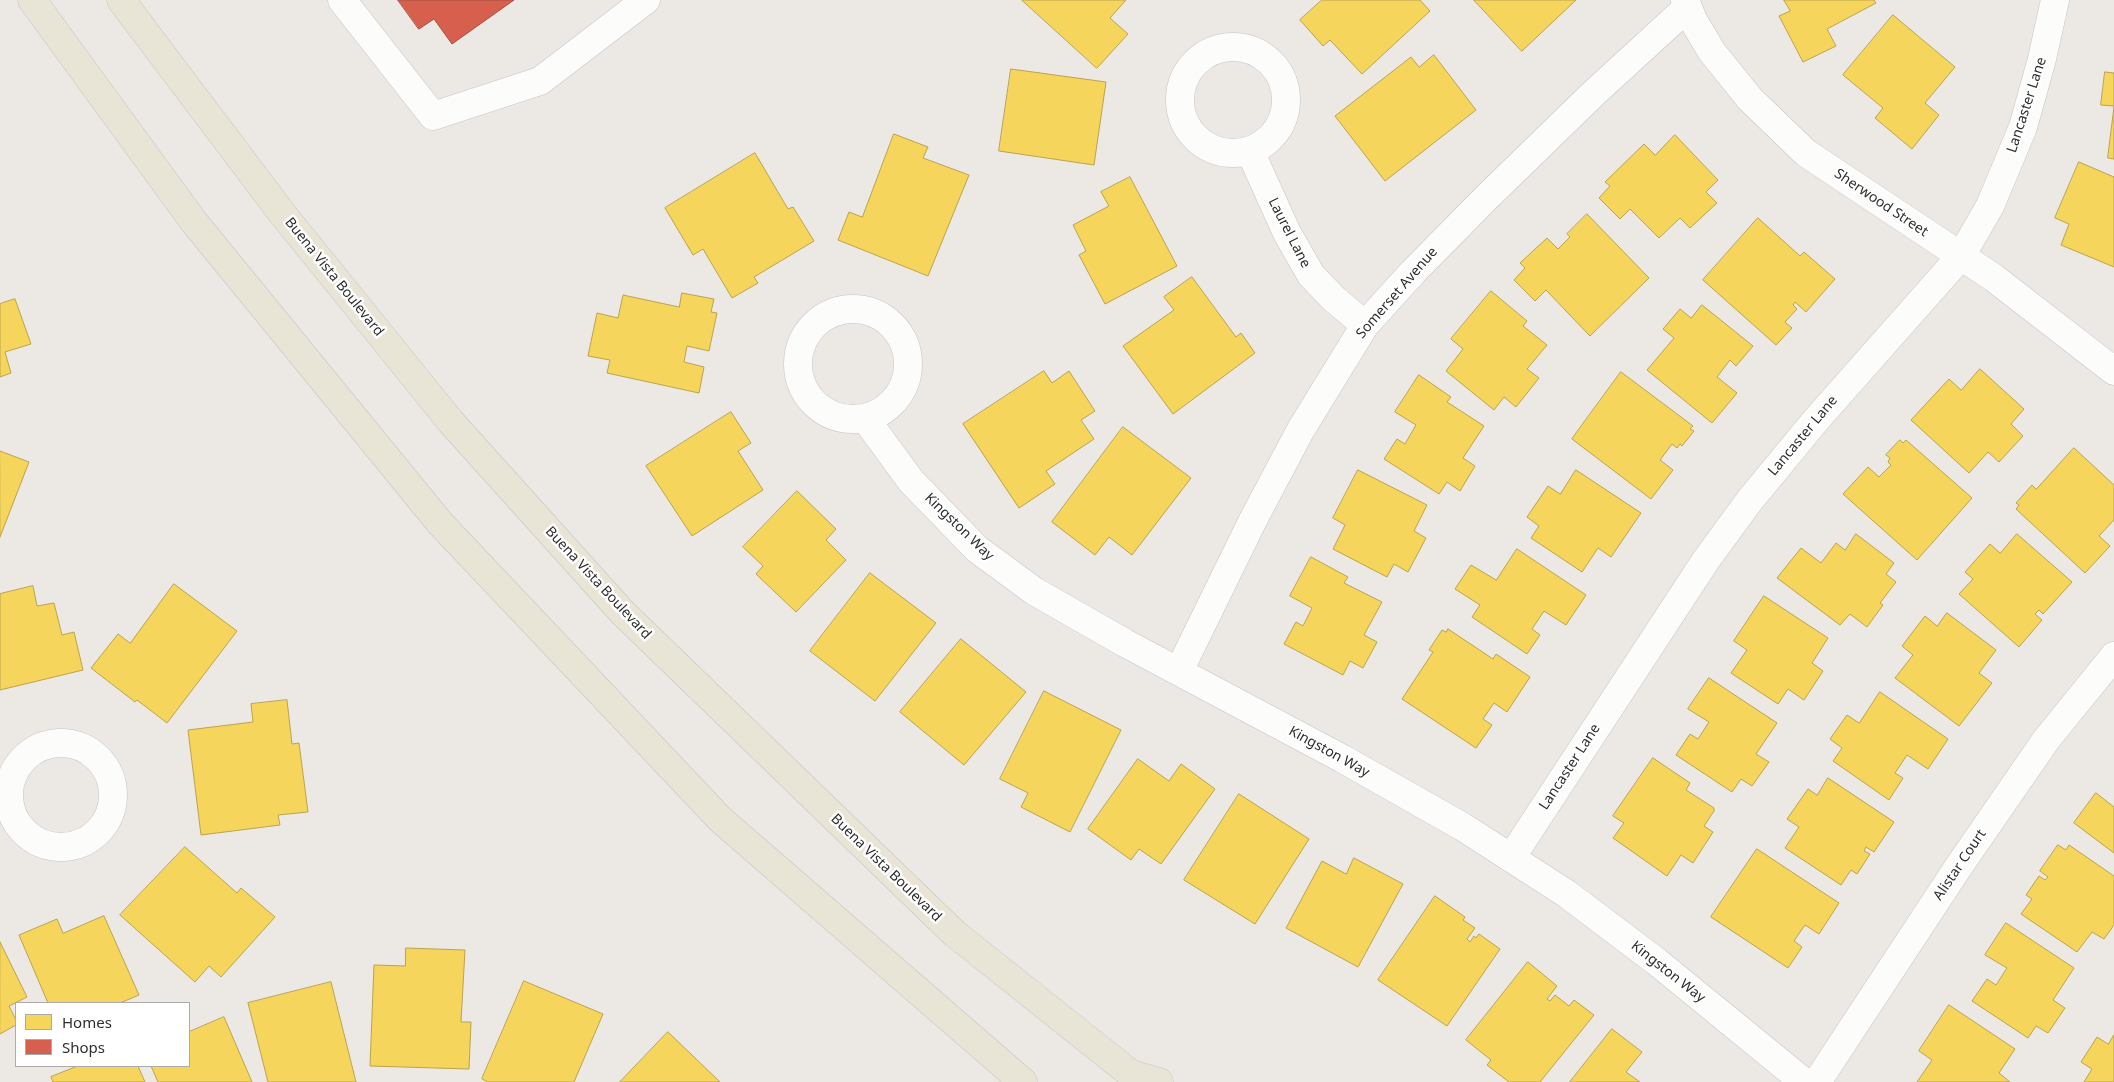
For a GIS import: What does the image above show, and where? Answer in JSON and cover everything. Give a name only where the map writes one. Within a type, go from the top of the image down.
[{"type":"main road","points":[[32,0],[194,222],[440,523],[720,819],[1023,1082]]},
{"type":"main road","name":"Buena Vista Boulevard","points":[[121,0],[281,212],[451,422],[622,612],[954,933],[1131,1074],[1159,1082]]},
{"type":"street","points":[[342,0],[433,116],[540,81],[646,0]]},
{"type":"street","name":"Lancaster Lane","points":[[1511,858],[1706,560],[1750,500],[1822,413],[1961,256],[1990,206],[2023,127],[2042,59],[2054,0]]},
{"type":"street","name":"Sherwood Street","points":[[1686,4],[1712,52],[1750,99],[1806,153],[1994,278],[2114,371]]},
{"type":"street","name":"Somerset Avenue","points":[[1179,671],[1253,520],[1300,431],[1365,325],[1413,272],[1487,197],[1686,4]]},
{"type":"street","name":"Laurel Lane","points":[[1250,151],[1286,233],[1311,275],[1333,298],[1365,325]]},
{"type":"street","points":[[842,309],[861,309],[879,315],[895,326],[905,342],[909,362],[906,381],[897,398],[883,411],[865,418],[847,419],[831,415],[816,405],[805,392],[799,376],[798,358],[802,341],[812,326],[825,316],[842,309]]},
{"type":"street","name":"Kingston Way","points":[[865,418],[910,481],[977,549],[1034,591],[1463,826],[1567,894],[1657,962],[1804,1082]]},
{"type":"street","name":"Alistar Court","points":[[1817,1082],[1959,866],[2040,748],[2114,656]]},
{"type":"building: Homes","points":[[1022,0],[1126,0],[1110,18],[1128,34],[1097,68]]},
{"type":"building: Homes","points":[[1322,0],[1420,0],[1430,11],[1362,74],[1330,40],[1323,46],[1300,20]]},
{"type":"building: Homes","points":[[1474,0],[1576,0],[1522,51]]},
{"type":"building: Homes","points":[[1784,0],[1874,0],[1876,3],[1827,29],[1836,46],[1803,62],[1779,16],[1790,11]]},
{"type":"building: Homes","points":[[1893,15],[1955,67],[1925,103],[1939,115],[1912,149],[1875,118],[1883,108],[1843,75]]},
{"type":"building: Homes","points":[[1434,55],[1476,110],[1385,181],[1335,116],[1411,57],[1419,67]]},
{"type":"building: Homes","points":[[1011,69],[1106,82],[1094,165],[999,151]]},
{"type":"building: Homes","points":[[2105,72],[2114,73],[2114,106],[2101,105]]},
{"type":"building: Homes","points":[[2114,107],[2114,159],[2108,158]]},
{"type":"building: Homes","points":[[894,134],[928,147],[923,158],[969,175],[928,276],[838,240],[849,212],[862,217]]},
{"type":"building: Homes","points":[[1675,135],[1718,180],[1706,192],[1717,203],[1690,228],[1680,218],[1659,238],[1630,209],[1620,219],[1599,198],[1610,186],[1605,182],[1644,144],[1655,155]]},
{"type":"building: Homes","points":[[755,153],[788,209],[793,207],[814,241],[754,277],[758,283],[732,298],[703,249],[693,255],[665,208]]},
{"type":"building: Homes","points":[[2079,162],[2114,177],[2114,267],[2061,245],[2069,224],[2055,218]]},
{"type":"building: Homes","points":[[1130,177],[1177,266],[1105,304],[1079,255],[1086,251],[1073,225],[1109,206],[1101,192]]},
{"type":"building: Homes","points":[[1587,214],[1649,278],[1590,336],[1546,290],[1535,301],[1514,280],[1525,268],[1520,263],[1547,238],[1558,249],[1570,237],[1567,234]]},
{"type":"building: Homes","points":[[1758,218],[1800,256],[1804,252],[1835,279],[1806,312],[1795,302],[1793,305],[1797,309],[1785,322],[1792,328],[1776,345],[1703,280]]},
{"type":"building: Homes","points":[[1192,277],[1236,337],[1241,333],[1255,353],[1173,414],[1123,346],[1174,310],[1164,297]]},
{"type":"building: Homes","points":[[1491,291],[1527,321],[1523,326],[1547,345],[1527,369],[1539,378],[1516,407],[1504,397],[1494,410],[1446,371],[1463,349],[1451,339]]},
{"type":"building: Homes","points":[[682,293],[714,299],[711,312],[717,313],[709,351],[687,346],[684,362],[704,367],[699,393],[607,373],[610,360],[588,356],[597,313],[618,318],[623,295],[679,307]]},
{"type":"building: Homes","points":[[15,299],[31,344],[5,352],[11,373],[0,377],[0,304]]},
{"type":"building: Homes","points":[[1702,305],[1753,346],[1736,366],[1730,360],[1717,377],[1737,393],[1712,423],[1647,370],[1674,338],[1663,329],[1680,309],[1691,318]]},
{"type":"building: Homes","points":[[1980,369],[2024,409],[2011,424],[2023,436],[1999,462],[1988,452],[1969,473],[1911,420],[1949,379],[1961,390]]},
{"type":"building: Homes","points":[[1044,371],[1052,383],[1069,371],[1095,411],[1081,420],[1094,439],[1046,471],[1055,484],[1019,508],[963,424]]},
{"type":"building: Homes","points":[[1621,372],[1693,426],[1690,429],[1694,431],[1682,446],[1680,444],[1677,448],[1672,444],[1660,460],[1673,470],[1651,499],[1572,439]]},
{"type":"building: Homes","points":[[1419,375],[1451,397],[1447,402],[1484,426],[1463,458],[1475,466],[1460,491],[1447,482],[1439,494],[1384,459],[1397,439],[1405,444],[1416,425],[1395,412]]},
{"type":"building: Homes","points":[[731,412],[751,443],[738,451],[763,490],[692,536],[646,466]]},
{"type":"building: Homes","points":[[1123,427],[1191,478],[1132,555],[1109,537],[1095,555],[1052,522]]},
{"type":"building: Homes","points":[[1900,440],[1903,443],[1906,440],[1972,498],[1917,560],[1843,494],[1868,467],[1879,477],[1891,465],[1888,462],[1890,458],[1886,455]]},
{"type":"building: Homes","points":[[2074,448],[2114,485],[2114,520],[2099,536],[2110,546],[2085,573],[2016,509],[2019,505],[2016,503],[2032,485],[2036,489]]},
{"type":"building: Homes","points":[[0,451],[29,462],[0,537]]},
{"type":"building: Homes","points":[[1358,470],[1427,505],[1414,531],[1426,538],[1408,572],[1394,564],[1387,577],[1333,549],[1345,525],[1333,518]]},
{"type":"building: Homes","points":[[1576,470],[1641,513],[1611,557],[1598,548],[1582,572],[1531,538],[1539,526],[1527,517],[1548,486],[1560,494]]},
{"type":"building: Homes","points":[[797,491],[836,529],[826,540],[846,560],[796,612],[756,574],[763,566],[743,547]]},
{"type":"building: Homes","points":[[1856,534],[1894,563],[1886,574],[1896,582],[1880,603],[1883,605],[1867,627],[1850,614],[1840,625],[1777,578],[1801,548],[1821,563],[1836,543],[1845,550]]},
{"type":"building: Homes","points":[[2017,534],[2072,582],[2043,614],[2039,610],[2035,614],[2042,620],[2019,647],[1959,594],[1973,579],[1965,572],[1990,544],[2000,553]]},
{"type":"building: Homes","points":[[1517,549],[1586,595],[1566,625],[1544,611],[1532,629],[1540,635],[1527,654],[1472,617],[1480,605],[1455,589],[1471,565],[1496,580]]},
{"type":"building: Homes","points":[[1311,557],[1348,577],[1344,583],[1382,602],[1364,635],[1377,642],[1363,668],[1350,661],[1343,675],[1284,644],[1296,622],[1303,626],[1312,608],[1290,596]]},
{"type":"building: Homes","points":[[870,573],[936,623],[875,701],[810,651]]},
{"type":"building: Homes","points":[[174,584],[237,631],[167,723],[137,700],[135,702],[91,668],[118,634],[130,643]]},
{"type":"building: Homes","points":[[33,586],[37,606],[54,603],[62,635],[74,632],[83,670],[0,690],[0,594]]},
{"type":"building: Homes","points":[[1764,596],[1828,638],[1812,663],[1823,671],[1804,700],[1788,689],[1778,704],[1731,673],[1747,650],[1734,641]]},
{"type":"building: Homes","points":[[1947,613],[1996,650],[1979,673],[1992,683],[1959,726],[1895,678],[1913,655],[1902,646],[1925,616],[1937,626]]},
{"type":"building: Homes","points":[[1448,629],[1493,659],[1496,654],[1530,677],[1507,712],[1494,703],[1483,719],[1492,725],[1476,748],[1402,699],[1433,652],[1429,650],[1442,630],[1446,632]]},
{"type":"building: Homes","points":[[961,639],[1026,692],[964,765],[900,712]]},
{"type":"building: Homes","points":[[1709,678],[1777,723],[1756,754],[1769,762],[1752,786],[1741,779],[1732,792],[1676,755],[1690,734],[1698,739],[1709,722],[1688,709]]},
{"type":"building: Homes","points":[[1044,691],[1121,730],[1070,832],[1021,807],[1028,793],[1000,779]]},
{"type":"building: Homes","points":[[1880,692],[1948,739],[1928,769],[1907,755],[1895,773],[1903,778],[1889,800],[1833,761],[1842,748],[1830,739],[1847,715],[1859,723]]},
{"type":"building: Homes","points":[[287,700],[292,744],[299,743],[308,812],[278,815],[280,825],[201,835],[188,730],[253,722],[251,704]]},
{"type":"building: Homes","points":[[1653,758],[1690,783],[1686,790],[1714,808],[1704,826],[1713,832],[1693,863],[1681,855],[1667,876],[1613,838],[1624,823],[1613,816]]},
{"type":"building: Homes","points":[[1138,759],[1169,781],[1181,764],[1215,789],[1161,864],[1139,849],[1131,860],[1088,829]]},
{"type":"building: Homes","points":[[1828,778],[1894,822],[1874,852],[1866,847],[1864,851],[1870,854],[1857,874],[1851,870],[1841,885],[1785,848],[1799,827],[1787,819],[1808,789],[1817,795]]},
{"type":"building: Homes","points":[[2096,793],[2114,807],[2114,853],[2074,823]]},
{"type":"building: Homes","points":[[1239,794],[1309,839],[1255,924],[1184,880]]},
{"type":"building: Homes","points":[[2058,845],[2066,850],[2069,845],[2114,876],[2114,925],[2104,939],[2092,932],[2077,952],[2021,914],[2032,899],[2026,895],[2039,876],[2045,880],[2048,877],[2040,871]]},
{"type":"building: Homes","points":[[185,847],[237,893],[241,888],[275,917],[221,977],[209,966],[195,982],[120,915]]},
{"type":"building: Homes","points":[[1757,849],[1839,903],[1819,934],[1805,925],[1794,941],[1802,947],[1788,968],[1711,917]]},
{"type":"building: Homes","points":[[1354,858],[1403,884],[1358,967],[1286,928],[1322,861],[1346,874]]},
{"type":"building: Homes","points":[[1435,896],[1465,917],[1463,920],[1475,928],[1467,939],[1470,942],[1474,936],[1476,938],[1479,934],[1500,949],[1447,1026],[1378,980]]},
{"type":"building: Homes","points":[[104,916],[139,995],[122,1002],[48,1002],[19,935],[57,919],[63,933]]},
{"type":"building: Homes","points":[[2006,923],[2074,968],[2053,1000],[2065,1008],[2048,1033],[2036,1026],[2028,1038],[1972,1001],[1987,979],[1996,985],[2007,968],[1985,955]]},
{"type":"building: Homes","points":[[0,942],[27,997],[9,1006],[15,1018],[15,1026],[0,1034]]},
{"type":"building: Homes","points":[[406,948],[465,950],[461,1022],[471,1022],[469,1069],[370,1066],[374,965],[405,966]]},
{"type":"building: Homes","points":[[1528,962],[1557,986],[1547,999],[1550,1001],[1555,995],[1569,1006],[1574,1000],[1594,1015],[1540,1082],[1509,1082],[1487,1065],[1491,1060],[1466,1040]]},
{"type":"building: Homes","points":[[524,981],[603,1014],[574,1082],[488,1082],[482,1079]]},
{"type":"building: Homes","points":[[331,982],[356,1082],[268,1082],[248,1003]]},
{"type":"building: Homes","points":[[1949,1005],[2015,1049],[1999,1073],[2010,1082],[1917,1082],[1932,1060],[1919,1051]]},
{"type":"building: Homes","points":[[224,1017],[252,1082],[158,1082],[151,1067],[190,1067],[190,1032]]},
{"type":"building: Homes","points":[[1612,1029],[1642,1052],[1626,1072],[1640,1082],[1570,1082]]},
{"type":"building: Homes","points":[[668,1032],[720,1082],[620,1082]]},
{"type":"building: Homes","points":[[2114,1035],[2114,1082],[2084,1082],[2092,1069],[2081,1062],[2097,1037],[2108,1044]]},
{"type":"building: Homes","points":[[76,1067],[138,1067],[145,1082],[53,1082],[51,1077]]},
{"type":"building: Shops","points":[[398,0],[514,0],[452,44],[434,19],[419,29]]}]
